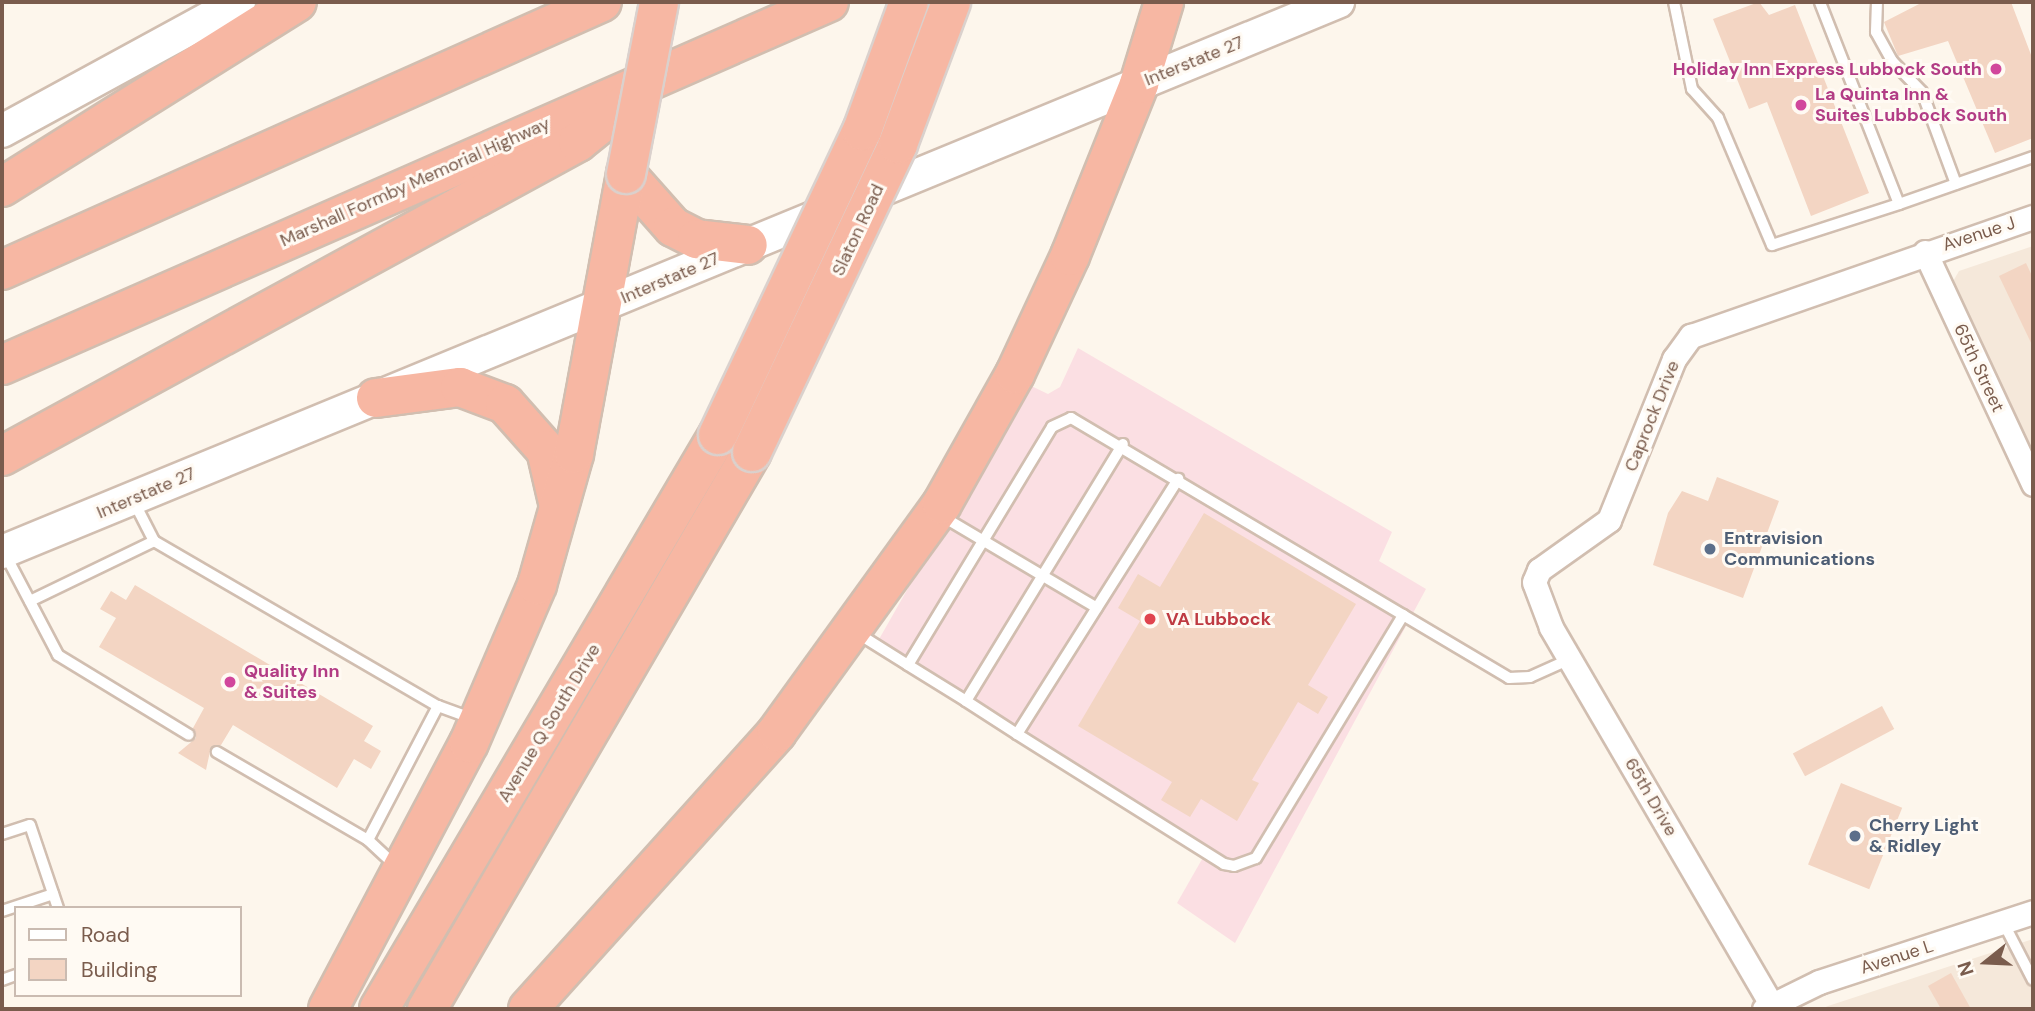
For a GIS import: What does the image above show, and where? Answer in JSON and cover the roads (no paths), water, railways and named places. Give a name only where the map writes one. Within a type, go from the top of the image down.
[{"type":"highway","points":[[2,187],[297,2]]},
{"type":"highway","points":[[2,270],[602,2]]},
{"type":"highway","points":[[328,1009],[480,721],[516,642],[558,512],[659,2]]},
{"type":"highway","name":"Marshall Formby Memorial Highway","points":[[2,365],[829,2]]},
{"type":"highway","name":"Slaton Road","points":[[718,435],[862,131],[909,2]]},
{"type":"highway","name":"Slaton Road","points":[[426,1009],[752,452],[898,144],[951,2]]},
{"type":"highway","points":[[528,1009],[777,732],[855,632],[936,512],[1020,362],[1139,84],[1161,14]]},
{"type":"highway","points":[[2,456],[578,142],[665,73]]},
{"type":"highway","points":[[626,174],[673,227],[697,239],[748,245]]},
{"type":"highway","points":[[376,398],[449,387],[505,404],[546,450],[558,512]]},
{"type":"highway","name":"Avenue Q South Drive","points":[[379,1009],[718,435]]},
{"type":"main road","name":"Interstate 27","points":[[3,552],[1338,2]]},
{"type":"main road","points":[[2,131],[225,5]]},
{"type":"street","name":"Avenue J","points":[[1925,253],[2033,216]]},
{"type":"street","name":"65th Street","points":[[1925,253],[2033,484]]},
{"type":"street","name":"Caprock Drive","points":[[1534,582],[1539,570],[1609,520],[1674,359],[1691,336],[1925,253]]},
{"type":"street","name":"65th Drive","points":[[1534,582],[1570,659],[1770,1008]]},
{"type":"street","name":"Avenue L","points":[[1770,1008],[1819,982],[2033,912]]},
{"type":"lane","points":[[1674,2],[1692,89],[1718,118],[1772,245],[2033,158]]},
{"type":"lane","points":[[1820,2],[1899,204]]},
{"type":"lane","points":[[1877,2],[1876,32],[1892,61],[1922,92],[1956,184]]},
{"type":"lane","points":[[908,665],[1052,427],[1081,418],[1509,678],[1530,677],[1570,659]]},
{"type":"lane","points":[[966,701],[1045,576],[1123,444]]},
{"type":"lane","points":[[1017,734],[1178,479]]},
{"type":"lane","points":[[133,499],[154,541],[438,706],[480,721]]},
{"type":"lane","points":[[936,512],[1097,608]]},
{"type":"lane","points":[[30,601],[154,541]]},
{"type":"lane","points":[[3,552],[58,655],[189,735]]},
{"type":"lane","points":[[855,632],[1224,864],[1246,863],[1256,858],[1403,615]]},
{"type":"lane","points":[[368,840],[438,706]]},
{"type":"lane","points":[[217,752],[368,840],[401,871]]},
{"type":"lane","points":[[2,834],[30,825],[57,906]]},
{"type":"lane","points":[[17,906],[53,894]]},
{"type":"lane","points":[[2003,922],[2033,980]]},
{"type":"place","name":"Holiday Inn Express Lubbock South","points":[[1996,69]]},
{"type":"place","name":"La Quinta Inn & Suites Lubbock South","points":[[1801,105]]},
{"type":"place","name":"Entravision Communications","points":[[1710,549]]},
{"type":"place","name":"VA Lubbock","points":[[1150,619]]},
{"type":"place","name":"Quality Inn & Suites","points":[[230,682]]},
{"type":"place","name":"Cherry Light & Ridley","points":[[1855,836]]}]
